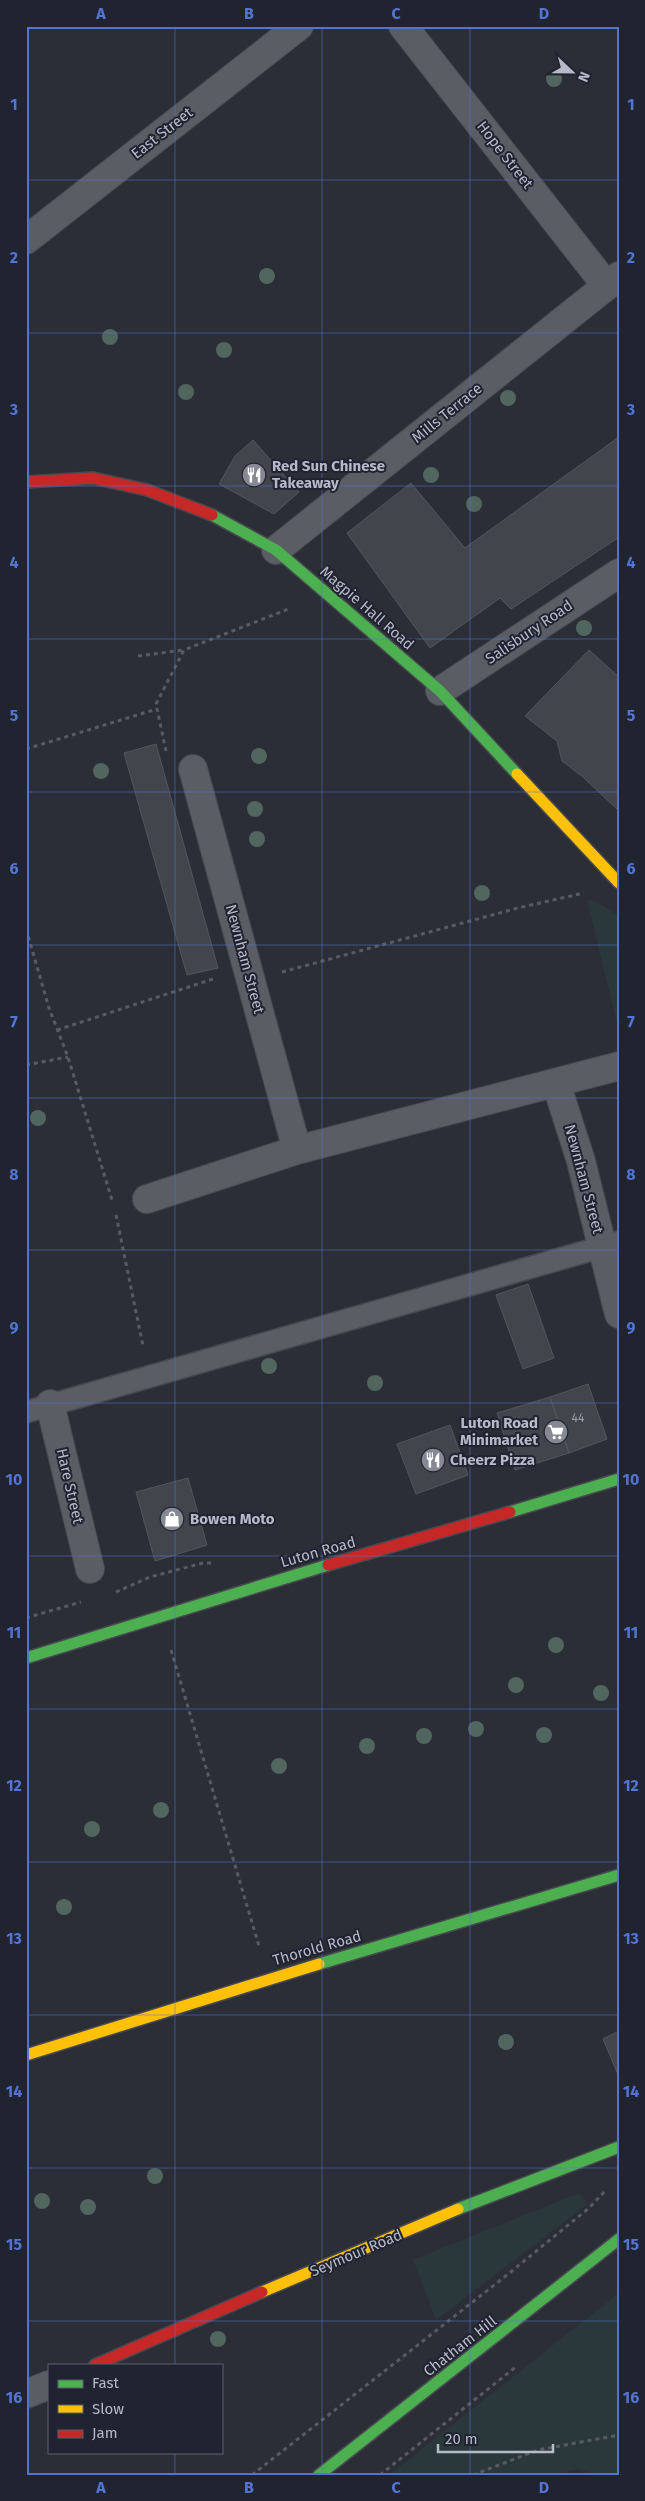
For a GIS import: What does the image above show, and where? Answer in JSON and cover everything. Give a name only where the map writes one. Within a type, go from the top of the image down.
[{"type":"street","name":"East Street","points":[[26,240],[299,26]]},
{"type":"street","name":"Hope Street","points":[[403,26],[613,280]]},
{"type":"street","name":"Mills Terrace","points":[[276,550],[613,280]]},
{"type":"street","name":"Magpie Hall Road","points":[[26,482],[93,478],[148,490],[209,514],[276,550],[440,691],[619,884]]},
{"type":"street","name":"Salisbury Road","points":[[440,691],[619,573]]},
{"type":"street","name":"Newnham Street","points":[[193,768],[297,1150]]},
{"type":"street","points":[[147,1199],[297,1150],[619,1066]]},
{"type":"street","name":"Newnham Street","points":[[556,1083],[610,1244],[619,1314]]},
{"type":"street","name":"Hare Street","points":[[38,1408],[90,1569]]},
{"type":"street","name":"Luton Road","points":[[26,1658],[162,1617],[259,1585],[501,1515],[619,1478]]},
{"type":"street","name":"Thorold Road","points":[[26,2055],[270,1978],[619,1875]]},
{"type":"street","name":"Seymour Road","points":[[97,2364],[433,2220],[557,2169],[619,2147]]},
{"type":"street","name":"Chatham Hill","points":[[319,2475],[619,2239]]},
{"type":"street","points":[[26,2394],[48,2384]]},
{"type":"lane","points":[[38,1408],[610,1244]]},
{"type":"path","points":[[138,656],[184,650],[328,593]]},
{"type":"path","points":[[184,650],[156,704],[166,753],[193,768]]},
{"type":"path","points":[[26,749],[157,709]]},
{"type":"path","points":[[57,1030],[249,974],[591,892]]},
{"type":"path","points":[[26,929],[115,1210],[150,1376]]},
{"type":"path","points":[[26,954],[33,952]]},
{"type":"path","points":[[26,1065],[68,1057]]},
{"type":"path","points":[[171,1650],[195,1736],[270,1978]]},
{"type":"path","points":[[252,2475],[507,2275],[589,2208],[608,2188]]},
{"type":"path","points":[[380,2475],[520,2364]]},
{"type":"path","points":[[473,2475],[538,2450],[619,2435]]},
{"type":"shaded area","points":[[587,900],[595,901],[619,916],[619,1031]]},
{"type":"shaded area","points":[[579,2193],[588,2204],[436,2320],[413,2260]]},
{"type":"shaded area","points":[[619,2293],[619,2475],[601,2475],[577,2469],[551,2475],[389,2475]]},
{"type":"building","points":[[619,437],[619,537],[511,609],[500,598],[430,648],[347,533],[411,483],[465,548]]},
{"type":"building","name":"Red Sun Chinese Takeaway","points":[[253,440],[299,492],[274,514],[219,484],[235,456]]},
{"type":"building","points":[[589,650],[619,677],[619,811],[583,777],[562,761],[557,741],[525,716]]},
{"type":"building","points":[[156,744],[218,968],[187,975],[124,753]]},
{"type":"building","points":[[528,1284],[554,1358],[523,1369],[496,1295]]},
{"type":"building","points":[[588,1384],[607,1439],[569,1453],[550,1397]]},
{"type":"building","points":[[550,1397],[569,1453],[515,1470],[497,1413]]},
{"type":"building","name":"Cheerz Pizza","points":[[450,1425],[468,1475],[416,1494],[397,1444]]},
{"type":"building","name":"Bowen Moto","points":[[188,1478],[207,1545],[155,1561],[136,1492]]},
{"type":"building","points":[[619,2031],[619,2077],[603,2039]]},
{"type":"traffic: fast","points":[[212,515],[276,550],[440,691],[517,774]]},
{"type":"traffic: fast","points":[[510,1512],[619,1479]]},
{"type":"traffic: fast","points":[[26,1658],[328,1565]]},
{"type":"traffic: fast","points":[[319,1964],[619,1875]]},
{"type":"traffic: fast","points":[[458,2209],[619,2147]]},
{"type":"traffic: fast","points":[[319,2475],[619,2239]]},
{"type":"traffic: slow","points":[[517,774],[619,883]]},
{"type":"traffic: slow","points":[[26,2055],[319,1964]]},
{"type":"traffic: slow","points":[[262,2292],[458,2209]]},
{"type":"traffic: jam","points":[[26,482],[93,478],[147,490],[212,515]]},
{"type":"traffic: jam","points":[[328,1565],[510,1512]]},
{"type":"traffic: jam","points":[[97,2364],[262,2292]]},
{"type":"place","name":"Red Sun Chinese Takeaway","points":[[254,475]]},
{"type":"place","name":"Luton Road Minimarket","points":[[556,1432]]},
{"type":"place","name":"Cheerz Pizza","points":[[433,1460]]},
{"type":"place","name":"Bowen Moto","points":[[172,1519]]}]
